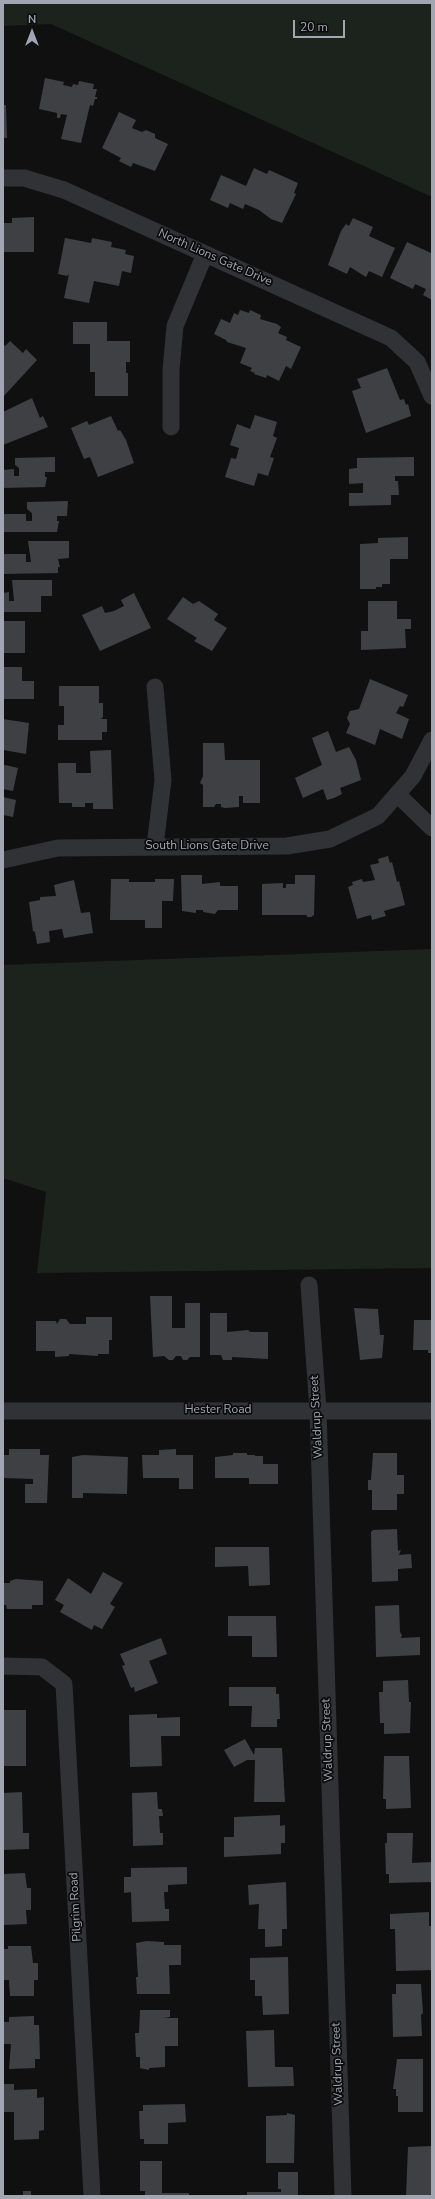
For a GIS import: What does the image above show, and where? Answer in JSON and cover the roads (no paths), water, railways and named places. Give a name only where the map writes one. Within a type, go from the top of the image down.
[{"type":"street","name":"North Lions Gate Drive","points":[[3,178],[24,178],[64,190],[390,338],[417,362],[432,396]]},
{"type":"street","points":[[171,427],[171,370],[175,326],[205,254]]},
{"type":"street","points":[[155,846],[163,780],[161,736],[156,687]]},
{"type":"street","name":"South Lions Gate Drive","points":[[3,860],[58,848],[287,846],[330,839],[378,816],[413,776],[432,740]]},
{"type":"street","points":[[397,794],[432,828]]},
{"type":"street","name":"Waldrup Street","points":[[309,1285],[318,1410],[343,2196]]},
{"type":"street","name":"Hester Road","points":[[3,1411],[432,1410]]},
{"type":"street","name":"Pilgrim Road","points":[[3,1666],[42,1667],[64,1684],[92,2196]]}]
